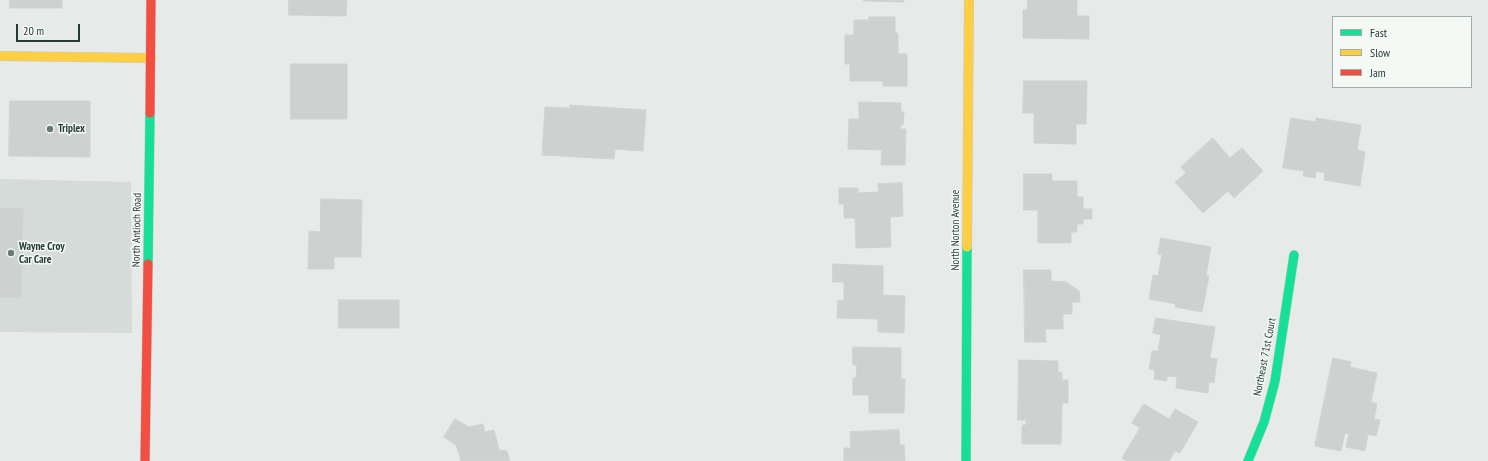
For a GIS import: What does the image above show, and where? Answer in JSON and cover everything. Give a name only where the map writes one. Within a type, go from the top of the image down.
[{"type":"street","name":"North Antioch Road","points":[[145,461],[151,0]]},
{"type":"street","name":"North Norton Avenue","points":[[966,461],[969,0]]},
{"type":"street","points":[[0,56],[151,58]]},
{"type":"street","name":"Northeast 71st Court","points":[[1248,461],[1264,422],[1274,381],[1294,255]]},
{"type":"shaded area","points":[[0,179],[131,182],[132,333],[0,332]]},
{"type":"building","points":[[10,0],[62,0],[62,8],[10,8]]},
{"type":"building","points":[[289,0],[347,0],[346,16],[289,15]]},
{"type":"building","points":[[904,0],[904,2],[864,1]]},
{"type":"building","points":[[1028,0],[1077,0],[1077,16],[1089,16],[1089,39],[1023,38],[1023,10],[1027,10]]},
{"type":"building","points":[[869,17],[895,17],[895,33],[898,33],[898,54],[907,54],[907,86],[883,86],[883,81],[850,81],[850,64],[845,64],[845,35],[854,35],[854,20],[869,20]]},
{"type":"building","points":[[291,64],[347,64],[347,119],[291,119]]},
{"type":"building","points":[[1024,81],[1087,81],[1086,124],[1076,124],[1076,144],[1034,143],[1034,113],[1023,113]]},
{"type":"building","name":"Triplex","points":[[10,101],[90,101],[90,157],[9,156]]},
{"type":"building","points":[[859,102],[901,103],[901,112],[904,112],[903,125],[901,125],[900,129],[906,129],[905,165],[881,165],[882,150],[848,149],[849,119],[859,119]]},
{"type":"building","points":[[570,105],[646,110],[643,151],[615,149],[614,159],[542,155],[545,107],[570,108]]},
{"type":"building","points":[[1291,118],[1316,122],[1316,118],[1361,125],[1357,150],[1365,152],[1360,186],[1324,180],[1325,173],[1316,171],[1315,178],[1303,176],[1304,171],[1283,168]]},
{"type":"building","points":[[1213,138],[1230,158],[1242,148],[1263,171],[1234,198],[1228,191],[1203,213],[1175,182],[1186,173],[1181,167]]},
{"type":"building","points":[[1024,174],[1052,174],[1052,181],[1077,181],[1077,197],[1083,197],[1083,209],[1092,209],[1092,219],[1083,219],[1083,224],[1077,224],[1077,232],[1071,232],[1071,243],[1038,243],[1038,210],[1024,210]]},
{"type":"building","points":[[902,183],[903,216],[890,217],[891,247],[856,248],[855,218],[844,218],[844,204],[839,204],[839,188],[858,188],[858,193],[879,192],[878,184]]},
{"type":"building","points":[[321,199],[362,200],[361,257],[334,257],[334,269],[308,269],[309,231],[320,232]]},
{"type":"building","name":"Wayne Croy Car Care","points":[[0,208],[23,209],[21,297],[0,297]]},
{"type":"building","points":[[1161,238],[1211,247],[1206,276],[1209,276],[1202,312],[1175,307],[1176,304],[1149,299],[1153,275],[1158,276],[1162,255],[1158,254]]},
{"type":"building","points":[[833,264],[883,266],[883,295],[905,296],[904,333],[878,332],[878,319],[837,318],[838,300],[844,301],[844,282],[833,282]]},
{"type":"building","points":[[1024,270],[1051,270],[1051,281],[1066,282],[1079,291],[1080,302],[1072,302],[1072,314],[1063,314],[1063,329],[1045,329],[1046,342],[1025,342]]},
{"type":"building","points":[[339,300],[399,300],[399,328],[339,328]]},
{"type":"building","points":[[1156,318],[1215,327],[1210,358],[1217,359],[1214,383],[1209,382],[1208,393],[1176,388],[1177,377],[1167,376],[1167,381],[1154,379],[1155,370],[1149,369],[1152,351],[1158,351],[1161,335],[1153,333]]},
{"type":"building","points":[[853,347],[901,348],[901,379],[905,379],[904,413],[869,413],[869,395],[853,395],[853,378],[856,378],[857,365],[853,365]]},
{"type":"building","points":[[1333,358],[1351,362],[1350,367],[1377,373],[1371,402],[1377,404],[1374,419],[1380,420],[1376,436],[1368,434],[1365,451],[1346,447],[1349,434],[1345,433],[1341,451],[1315,446]]},
{"type":"building","points":[[1019,360],[1058,361],[1058,372],[1062,373],[1062,380],[1068,380],[1068,403],[1062,403],[1061,444],[1022,444],[1022,425],[1026,425],[1026,420],[1018,420]]},
{"type":"building","points":[[1144,404],[1169,419],[1175,409],[1198,422],[1180,453],[1175,451],[1169,461],[1127,461],[1122,458],[1140,428],[1132,423]]},
{"type":"building","points":[[455,419],[469,427],[483,424],[485,432],[494,430],[499,450],[507,451],[510,461],[461,461],[456,445],[444,437]]},
{"type":"building","points":[[899,430],[900,445],[904,445],[905,461],[844,461],[844,448],[851,448],[850,432]]},
{"type":"traffic: fast","points":[[148,264],[150,113]]},
{"type":"traffic: fast","points":[[966,461],[967,247]]},
{"type":"traffic: fast","points":[[1248,461],[1264,422],[1275,381],[1294,255]]},
{"type":"traffic: slow","points":[[967,247],[969,0]]},
{"type":"traffic: slow","points":[[0,56],[151,58]]},
{"type":"traffic: jam","points":[[150,113],[151,0]]},
{"type":"traffic: jam","points":[[145,461],[148,264]]},
{"type":"place","name":"Triplex","points":[[50,129]]},
{"type":"place","name":"Wayne Croy Car Care","points":[[11,253]]}]
